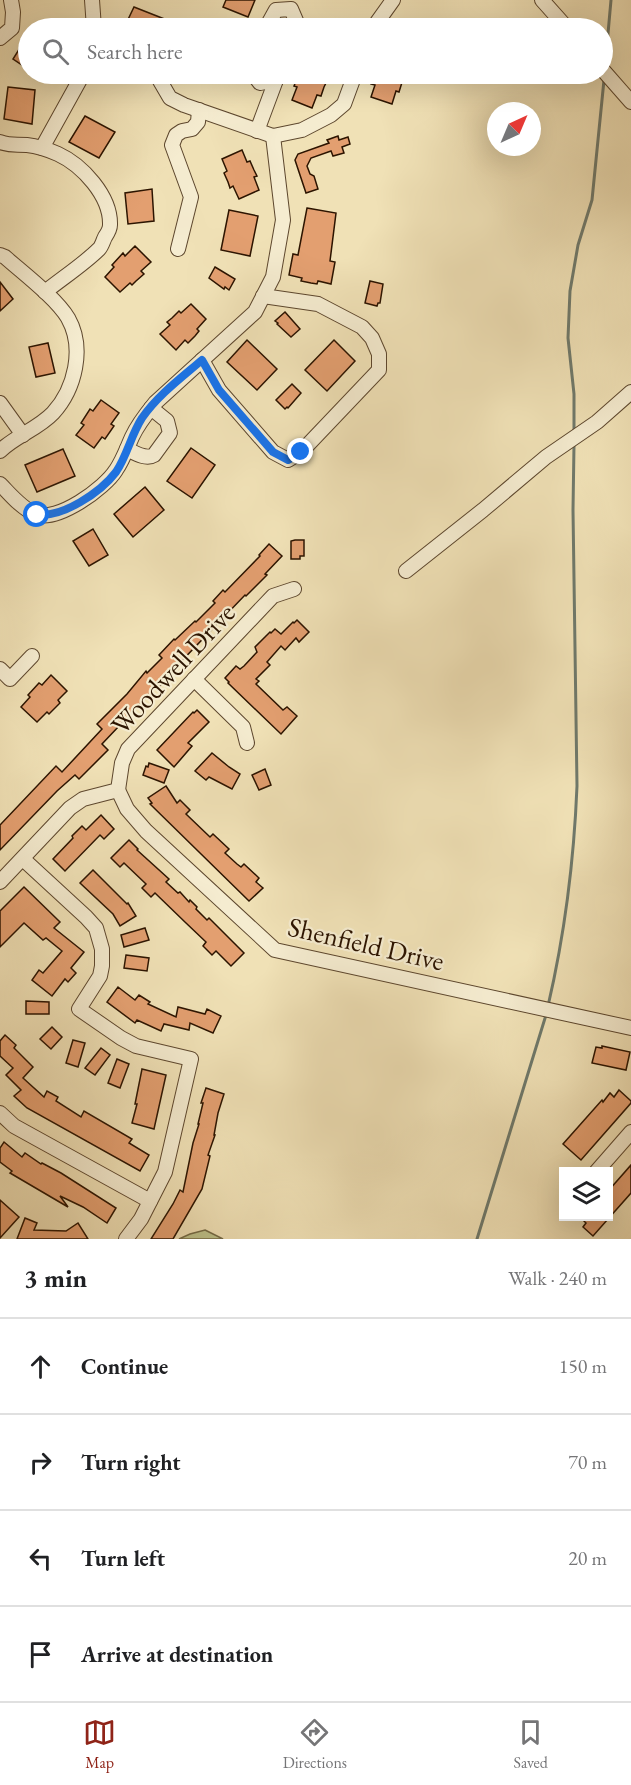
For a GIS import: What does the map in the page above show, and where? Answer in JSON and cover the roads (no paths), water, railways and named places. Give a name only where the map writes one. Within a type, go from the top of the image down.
[{"type":"street","points":[[0,38],[12,28],[11,0]]},
{"type":"street","points":[[92,0],[93,18]]},
{"type":"street","points":[[380,18],[393,0]]},
{"type":"street","points":[[542,0],[558,18]]},
{"type":"street","points":[[272,18],[276,10],[291,9],[295,18]]},
{"type":"street","points":[[613,81],[631,102]]},
{"type":"street","points":[[42,148],[77,84]]},
{"type":"street","points":[[162,84],[170,98],[184,105],[273,136],[302,130],[331,115],[344,104],[351,84]]},
{"type":"street","points":[[257,130],[274,84]]},
{"type":"street","points":[[178,249],[191,197],[172,145],[176,135],[192,129],[198,122],[199,110]]},
{"type":"street","points":[[0,484],[27,509],[37,515],[59,511],[100,489],[116,471],[142,418],[255,312],[273,277],[283,220],[273,136]]},
{"type":"street","points":[[0,142],[11,146],[26,145],[42,148],[70,161],[93,183],[107,210],[110,226],[100,248],[45,292]]},
{"type":"street","points":[[0,255],[45,292],[67,318],[73,332],[77,358],[71,381],[62,401],[52,414],[0,451]]},
{"type":"street","points":[[202,360],[219,390],[273,452],[288,460],[301,452],[379,370],[379,354],[372,338],[362,327],[318,304],[263,296]]},
{"type":"street","points":[[406,571],[546,457],[597,422],[631,393]]},
{"type":"street","points":[[0,403],[23,435]]},
{"type":"street","points":[[127,449],[151,457],[170,433],[167,421],[151,408]]},
{"type":"street","name":"Woodwell Drive","points":[[118,790],[122,763],[128,749],[273,596],[294,589]]},
{"type":"street","points":[[0,669],[10,679],[32,656]]},
{"type":"street","points":[[194,679],[243,727],[247,743]]},
{"type":"street","points":[[0,882],[70,808],[83,799],[118,790]]},
{"type":"street","name":"Shenfield Drive","points":[[118,790],[128,809],[146,831],[275,950],[631,1028]]},
{"type":"street","points":[[23,859],[96,928],[102,949],[100,976],[79,1009],[136,1046],[190,1059],[165,1172],[141,1219],[126,1239]]},
{"type":"street","points":[[0,1113],[14,1126],[150,1201]]},
{"type":"street","points":[[600,1167],[631,1132]]},
{"type":"waterway","points":[[609,18],[611,0]]},
{"type":"waterway","points":[[574,432],[574,394],[568,338],[570,291],[578,245],[592,200],[604,84]]},
{"type":"waterway","points":[[548,1006],[568,896],[577,786],[574,445]]},
{"type":"waterway","points":[[477,1239],[546,1015]]}]
